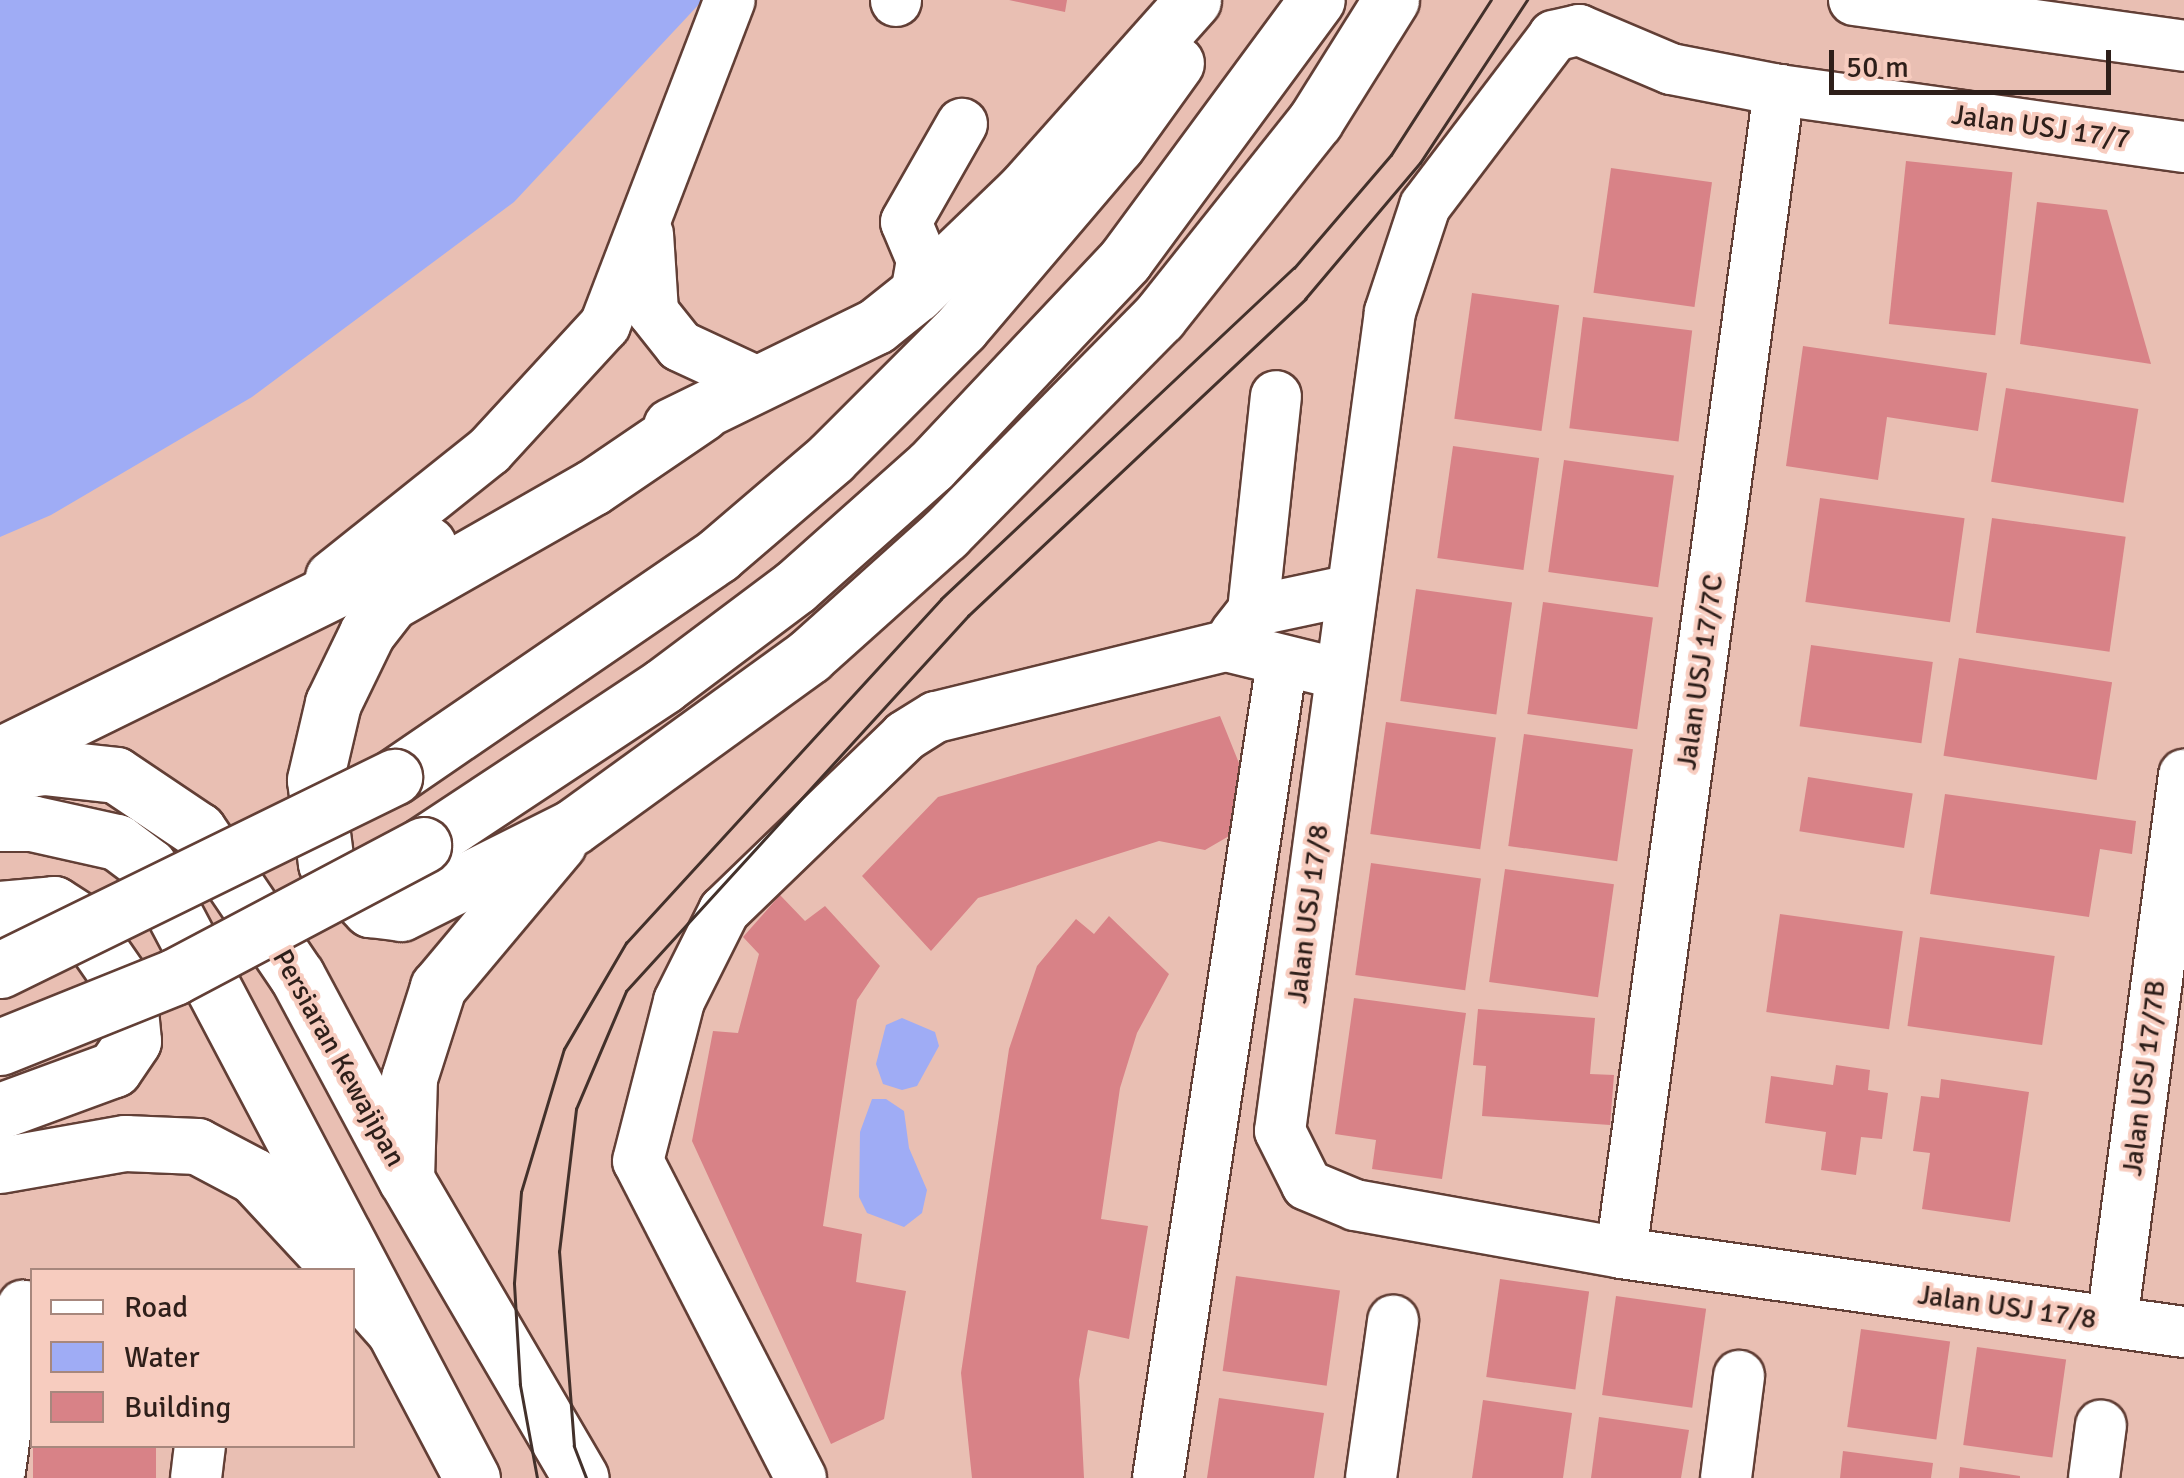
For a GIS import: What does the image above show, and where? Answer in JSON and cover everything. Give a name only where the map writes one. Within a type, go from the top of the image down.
[{"type":"main road","points":[[0,755],[601,454],[702,413],[876,326],[933,261],[1194,0]]},
{"type":"main road","points":[[0,970],[394,777],[718,555],[831,458],[961,328],[1117,145],[1220,0]]},
{"type":"main road","points":[[0,1047],[174,977],[423,845],[664,686],[795,587],[931,466],[1125,260],[1317,0]]},
{"type":"main road","points":[[702,413],[592,487],[391,602],[367,632],[333,703],[315,780],[326,863],[370,908],[401,913],[573,827],[809,656],[1070,412],[1248,210],[1315,120],[1391,0]]},
{"type":"main road","name":"Persiaran Kewajipan","points":[[0,772],[44,767],[116,776],[198,830],[297,976],[406,1179],[581,1478]]},
{"type":"main road","points":[[0,823],[32,823],[118,842],[150,866],[472,1478]]},
{"type":"main road","points":[[406,1179],[409,1078],[438,987],[573,827]]},
{"type":"main road","points":[[0,908],[54,904],[80,921],[128,990],[133,1041],[114,1069],[0,1111]]},
{"type":"main road","points":[[0,1164],[125,1143],[198,1146],[254,1176],[339,1268]]},
{"type":"main road","points":[[355,1287],[392,1328]]},
{"type":"street","points":[[281,617],[502,437],[605,325],[730,0]]},
{"type":"street","points":[[1854,0],[2184,46]]},
{"type":"street","name":"Jalan USJ 17/8","points":[[1779,90],[1671,69],[1578,30],[1554,36],[1425,206],[1390,312],[1280,1131],[1307,1185],[1354,1205],[1620,1253],[2184,1332]]},
{"type":"street","name":"Jalan USJ 17/7","points":[[1779,90],[2184,147]]},
{"type":"street","name":"Jalan USJ 17/7C","points":[[1620,1253],[1779,90]]},
{"type":"street","points":[[933,261],[906,222],[962,124]]},
{"type":"street","points":[[648,219],[653,312],[680,346],[762,384]]},
{"type":"street","points":[[1239,628],[1276,396]]},
{"type":"street","points":[[800,1478],[638,1161],[679,1001],[724,910],[905,736],[936,717],[1239,628],[1352,590]]},
{"type":"street","points":[[1239,628],[1282,662],[1340,674]]},
{"type":"street","points":[[1158,1478],[1282,662]]},
{"type":"street","name":"Jalan USJ 17/7B","points":[[2112,1322],[2184,775]]},
{"type":"street","points":[[0,1471],[18,1305]]},
{"type":"street","points":[[1371,1478],[1392,1322]]},
{"type":"street","points":[[1726,1478],[1739,1376]]},
{"type":"street","points":[[2094,1478],[2101,1425]]},
{"type":"street","points":[[196,1478],[200,1448]]},
{"type":"water","points":[[0,0],[703,0],[514,202],[252,397],[51,515],[0,537]]},
{"type":"water","points":[[902,1018],[935,1032],[939,1046],[917,1086],[902,1090],[883,1084],[876,1064],[886,1025]]},
{"type":"water","points":[[872,1099],[886,1099],[904,1111],[909,1148],[927,1190],[922,1213],[904,1227],[867,1213],[859,1197],[860,1132]]},
{"type":"building","points":[[1009,0],[1067,0],[1065,12]]},
{"type":"building","points":[[1906,161],[2012,172],[1995,335],[1889,324]]},
{"type":"building","points":[[1611,168],[1712,182],[1694,307],[1593,293]]},
{"type":"building","points":[[2037,202],[2107,210],[2151,364],[2020,344]]},
{"type":"building","points":[[1472,293],[1559,305],[1541,431],[1454,419]]},
{"type":"building","points":[[1583,317],[1692,330],[1679,442],[1569,428]]},
{"type":"building","points":[[1803,346],[1987,373],[1978,431],[1887,417],[1878,480],[1786,466]]},
{"type":"building","points":[[2006,388],[2138,409],[2123,503],[1991,482]]},
{"type":"building","points":[[1453,446],[1539,458],[1523,570],[1437,558]]},
{"type":"building","points":[[1564,460],[1674,475],[1658,587],[1548,572]]},
{"type":"building","points":[[1820,498],[1965,518],[1950,622],[1805,602]]},
{"type":"building","points":[[1992,518],[2126,537],[2110,652],[1976,633]]},
{"type":"building","points":[[1416,589],[1512,602],[1496,714],[1400,701]]},
{"type":"building","points":[[1543,602],[1653,617],[1637,729],[1527,714]]},
{"type":"building","points":[[1811,645],[1933,662],[1921,743],[1800,726]]},
{"type":"building","points":[[1959,658],[2112,682],[2097,780],[1944,756]]},
{"type":"building","points":[[1220,716],[1243,773],[1236,832],[1205,850],[1159,841],[978,898],[931,951],[862,876],[938,797]]},
{"type":"building","points":[[1386,722],[1496,737],[1480,849],[1370,834]]},
{"type":"building","points":[[1524,734],[1633,749],[1617,861],[1508,846]]},
{"type":"building","points":[[1808,777],[1913,794],[1904,848],[1799,831]]},
{"type":"building","points":[[1945,794],[2136,821],[2132,854],[2100,849],[2089,917],[1930,894]]},
{"type":"building","points":[[1371,863],[1481,878],[1465,990],[1355,975]]},
{"type":"building","points":[[1505,869],[1614,884],[1598,997],[1489,982]]},
{"type":"building","points":[[780,895],[805,921],[825,906],[880,966],[857,1000],[823,1226],[862,1234],[856,1282],[906,1291],[884,1419],[831,1444],[692,1141],[713,1031],[738,1033],[759,954],[743,937]]},
{"type":"building","points":[[1780,914],[1903,931],[1889,1029],[1766,1012]]},
{"type":"building","points":[[1109,916],[1169,974],[1137,1033],[1120,1088],[1101,1219],[1148,1226],[1129,1339],[1088,1330],[1079,1380],[1084,1478],[972,1478],[961,1373],[1009,1049],[1037,966],[1076,919],[1094,934]]},
{"type":"building","points":[[1920,937],[2055,956],[2042,1045],[1907,1026]]},
{"type":"building","points":[[1354,998],[1466,1013],[1442,1179],[1372,1169],[1376,1140],[1335,1134]]},
{"type":"building","points":[[1478,1009],[1595,1018],[1590,1074],[1614,1075],[1610,1125],[1482,1116],[1486,1066],[1473,1065]]},
{"type":"building","points":[[1836,1065],[1870,1070],[1868,1090],[1888,1093],[1882,1139],[1861,1137],[1856,1175],[1821,1170],[1826,1132],[1765,1123],[1771,1076],[1833,1085]]},
{"type":"building","points":[[1941,1079],[2029,1092],[2010,1222],[1922,1209],[1930,1153],[1913,1151],[1921,1096],[1939,1098]]},
{"type":"building","points":[[1236,1276],[1340,1291],[1327,1386],[1223,1371]]},
{"type":"building","points":[[1500,1279],[1589,1292],[1575,1390],[1486,1377]]},
{"type":"building","points":[[1616,1296],[1706,1309],[1692,1408],[1602,1395]]},
{"type":"building","points":[[1861,1329],[1950,1342],[1936,1440],[1847,1427]]},
{"type":"building","points":[[1977,1347],[2066,1360],[2052,1458],[1963,1445]]},
{"type":"building","points":[[1219,1398],[1324,1413],[1314,1478],[1207,1478]]},
{"type":"building","points":[[1483,1400],[1572,1413],[1563,1478],[1472,1478]]},
{"type":"building","points":[[1599,1417],[1689,1430],[1681,1478],[1591,1478]]},
{"type":"building","points":[[33,1448],[156,1448],[156,1478],[33,1478]]},
{"type":"building","points":[[1843,1451],[1933,1463],[1931,1478],[1840,1478]]},
{"type":"building","points":[[1960,1467],[2020,1476],[2020,1478],[1959,1478]]},
{"type":"tram line","points":[[537,1478],[520,1385],[514,1283],[521,1192],[564,1049],[626,943],[941,599],[1294,268],[1391,155],[1491,0]]},
{"type":"tram line","points":[[586,1478],[574,1446],[559,1252],[576,1109],[626,991],[968,616],[1305,299],[1420,163],[1527,0]]}]
